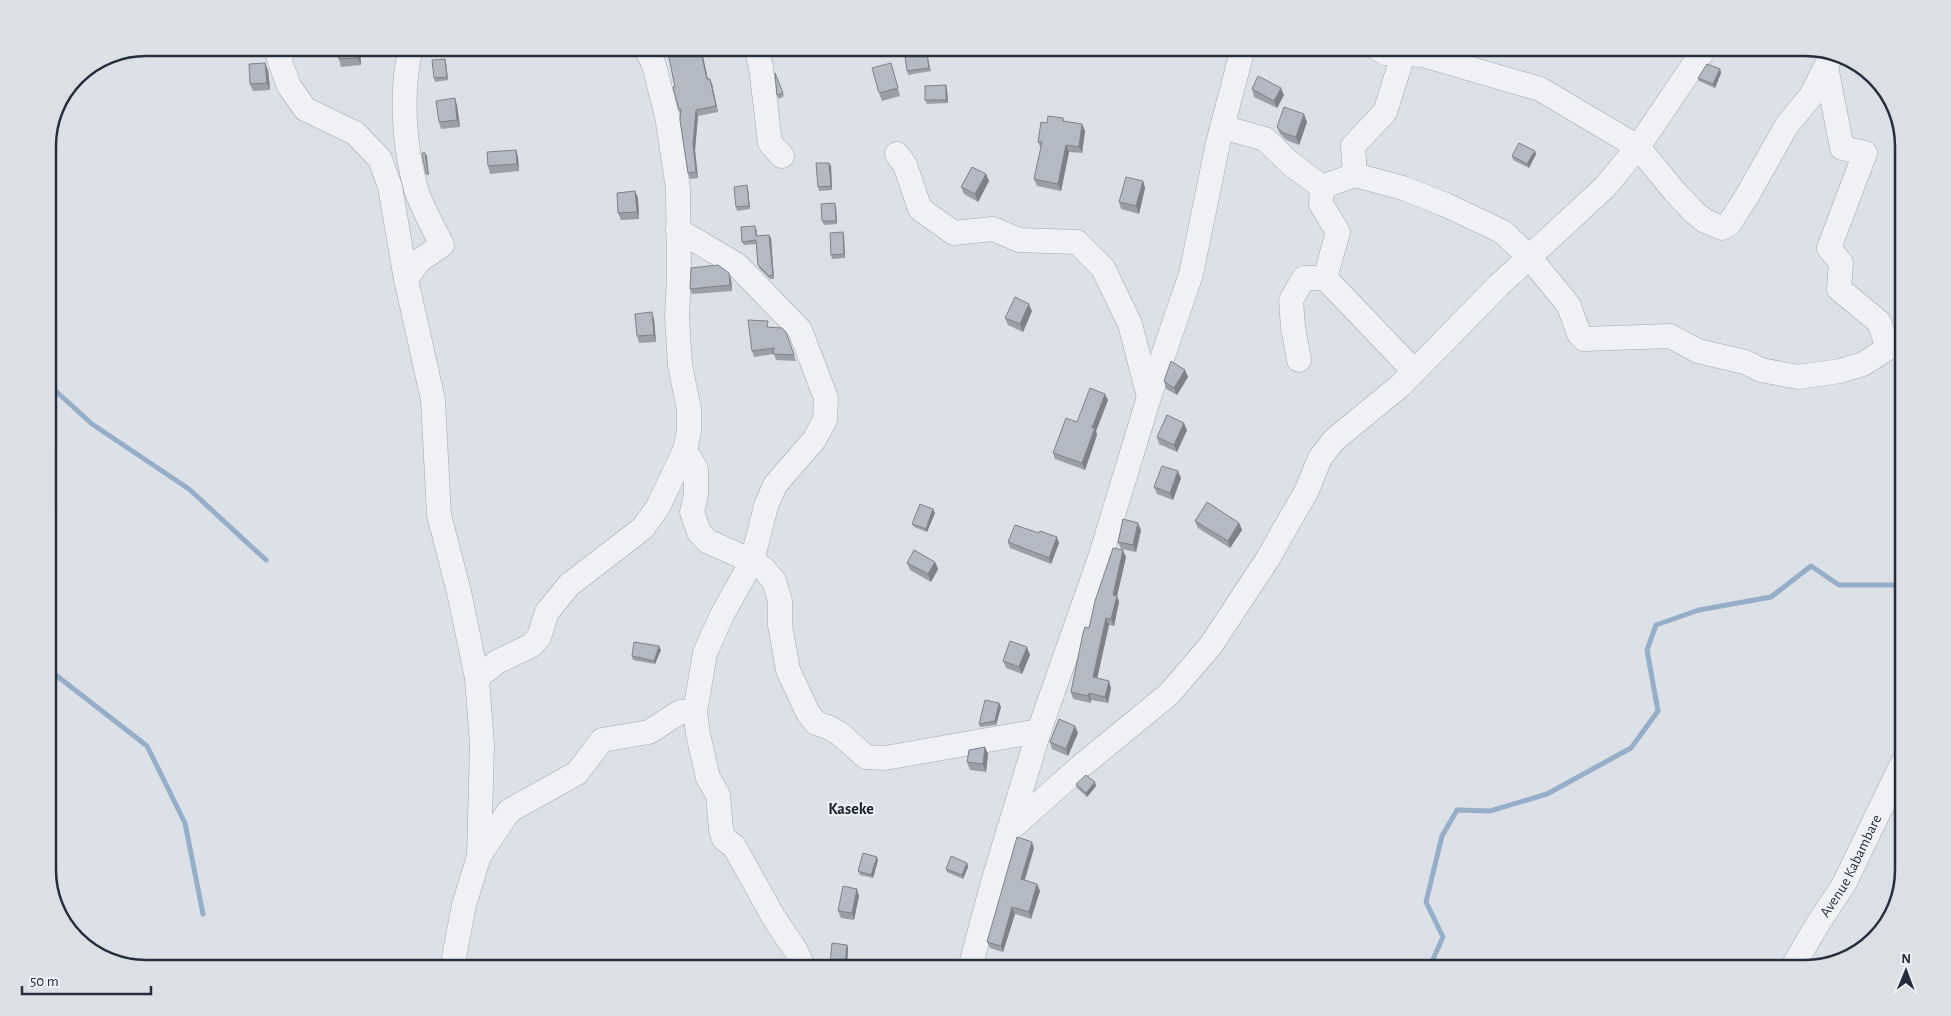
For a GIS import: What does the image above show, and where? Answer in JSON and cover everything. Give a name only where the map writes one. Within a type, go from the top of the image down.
[{"type":"street","points":[[282,56],[280,59],[289,86],[305,109],[355,133],[380,159],[390,187],[406,278],[433,400],[439,515],[459,592],[477,678],[482,744],[479,856],[464,906],[454,960]]},
{"type":"street","points":[[406,278],[419,261],[442,245],[417,190],[405,131],[406,64],[408,56]]},
{"type":"street","points":[[477,678],[497,662],[532,645],[539,637],[547,612],[569,585],[643,528],[658,507],[685,450],[689,431],[689,409],[680,365],[677,317],[679,276],[678,189],[667,116],[654,65],[650,56]]},
{"type":"street","points":[[758,56],[770,142],[782,156]]},
{"type":"street","points":[[972,960],[1008,831],[1039,731],[1100,558],[1149,397],[1191,274],[1222,127],[1241,56]]},
{"type":"street","points":[[1355,175],[1353,146],[1385,112],[1403,56]]},
{"type":"street","points":[[1426,56],[1540,89],[1638,146],[1675,192],[1694,212],[1705,221],[1722,228],[1729,224],[1747,196],[1787,125],[1811,96],[1829,61]]},
{"type":"street","points":[[1008,831],[1080,767],[1169,694],[1212,645],[1267,560],[1307,490],[1320,458],[1329,446],[1401,385],[1498,286],[1605,186],[1638,146],[1699,56]]},
{"type":"street","points":[[1829,61],[1842,148],[1865,153],[1828,248],[1841,263],[1839,289],[1879,322],[1895,346]]},
{"type":"street","points":[[1222,127],[1265,139],[1291,164],[1322,187]]},
{"type":"street","points":[[897,154],[905,165],[920,209],[954,233],[993,229],[1019,240],[1076,242],[1103,268],[1130,324],[1149,397]]},
{"type":"street","points":[[1322,187],[1355,175],[1403,188],[1446,205],[1503,232],[1530,258],[1569,306],[1579,334],[1584,339],[1670,336],[1698,351],[1745,362],[1760,370],[1798,377],[1840,371],[1863,364],[1895,348]]},
{"type":"street","points":[[1322,187],[1321,204],[1338,232],[1325,278]]},
{"type":"street","points":[[678,230],[736,265],[800,330],[826,398],[825,420],[814,440],[775,485],[766,506],[752,561],[722,615],[705,653],[695,712],[708,778],[718,795],[721,829],[724,839],[734,846],[774,918],[800,960]]},
{"type":"street","points":[[1300,360],[1293,327],[1291,300],[1304,278],[1325,278],[1414,371]]},
{"type":"street","points":[[685,450],[696,469],[696,495],[692,512],[699,532],[707,541],[752,561],[763,568],[774,581],[780,601],[780,625],[788,670],[808,713],[816,723],[840,734],[866,757],[885,758],[1039,731]]},
{"type":"street","points":[[479,856],[509,811],[576,773],[602,740],[648,732],[680,712],[695,712]]},
{"type":"street","name":"Avenue Kabambare","points":[[1797,960],[1817,924],[1844,884],[1895,780]]},
{"type":"building","points":[[339,56],[358,56],[358,58],[339,59]]},
{"type":"building","points":[[669,56],[702,56],[707,79],[710,79],[716,106],[696,110],[693,144],[696,172],[688,173],[680,120],[681,109],[679,110],[673,87],[675,87]]},
{"type":"building","points":[[927,56],[929,68],[907,71],[905,57]]},
{"type":"building","points":[[445,59],[447,77],[434,78],[432,60]]},
{"type":"building","points":[[265,63],[267,83],[250,84],[249,64]]},
{"type":"building","points":[[891,63],[898,88],[879,93],[872,68]]},
{"type":"building","points":[[1707,64],[1720,69],[1713,84],[1698,78]]},
{"type":"building","points":[[775,73],[783,93],[777,95]]},
{"type":"building","points":[[1258,76],[1281,88],[1274,101],[1252,89]]},
{"type":"building","points":[[946,85],[946,100],[925,100],[925,86]]},
{"type":"building","points":[[455,98],[457,120],[439,122],[436,101]]},
{"type":"building","points":[[1284,107],[1304,114],[1296,137],[1283,133],[1277,127]]},
{"type":"building","points":[[1048,116],[1082,124],[1079,147],[1066,145],[1058,184],[1034,179],[1042,142],[1038,142],[1041,122],[1047,123]]},
{"type":"building","points":[[1519,143],[1535,151],[1527,164],[1512,156]]},
{"type":"building","points":[[516,150],[517,164],[488,166],[487,152]]},
{"type":"building","points":[[422,153],[425,153],[428,174],[426,174]]},
{"type":"building","points":[[816,163],[829,163],[831,186],[818,187]]},
{"type":"building","points":[[972,167],[986,174],[975,194],[961,187]]},
{"type":"building","points":[[1126,177],[1143,181],[1136,206],[1119,202]]},
{"type":"building","points":[[747,185],[749,206],[736,207],[734,187]]},
{"type":"building","points":[[635,191],[637,212],[618,213],[617,193]]},
{"type":"building","points":[[835,203],[836,221],[822,221],[821,204]]},
{"type":"building","points":[[755,226],[756,236],[769,235],[773,275],[769,276],[758,265],[756,240],[742,242],[741,227]]},
{"type":"building","points":[[843,232],[844,254],[831,255],[830,233]]},
{"type":"building","points":[[718,265],[729,273],[730,285],[690,289],[691,268]]},
{"type":"building","points":[[1015,297],[1029,304],[1020,324],[1005,318]]},
{"type":"building","points":[[652,312],[654,335],[637,336],[635,314]]},
{"type":"building","points":[[748,320],[768,321],[767,327],[782,328],[786,332],[794,355],[773,354],[774,348],[752,351]]},
{"type":"building","points":[[1171,361],[1185,370],[1174,388],[1164,381]]},
{"type":"building","points":[[1090,388],[1105,394],[1092,428],[1095,428],[1082,463],[1053,453],[1066,418],[1077,422]]},
{"type":"building","points":[[1167,415],[1184,423],[1174,445],[1157,437]]},
{"type":"building","points":[[1162,466],[1178,471],[1170,493],[1154,487]]},
{"type":"building","points":[[1207,502],[1239,523],[1228,541],[1195,521]]},
{"type":"building","points":[[920,504],[933,509],[926,529],[912,524]]},
{"type":"building","points":[[1123,519],[1138,523],[1133,545],[1118,542]]},
{"type":"building","points":[[1015,525],[1057,537],[1049,558],[1008,542]]},
{"type":"building","points":[[1113,548],[1123,550],[1113,595],[1117,596],[1111,619],[1106,618],[1093,677],[1109,681],[1105,697],[1089,693],[1088,696],[1071,692],[1083,633],[1085,627],[1089,628],[1095,601]]},
{"type":"building","points":[[914,550],[935,562],[928,574],[907,563]]},
{"type":"building","points":[[1010,641],[1027,647],[1019,667],[1003,661]]},
{"type":"building","points":[[634,642],[659,646],[654,661],[632,656]]},
{"type":"building","points":[[985,700],[999,703],[995,721],[979,724]]},
{"type":"building","points":[[1059,719],[1075,726],[1066,749],[1050,742]]},
{"type":"building","points":[[985,747],[983,764],[967,762],[969,750]]},
{"type":"building","points":[[1086,775],[1095,782],[1086,793],[1076,784]]},
{"type":"building","points":[[1017,837],[1032,842],[1021,879],[1037,884],[1029,912],[1012,907],[1001,946],[987,942]]},
{"type":"building","points":[[863,853],[877,857],[871,875],[858,871]]},
{"type":"building","points":[[951,856],[967,863],[962,875],[946,869]]},
{"type":"building","points":[[843,886],[857,889],[852,913],[838,911]]},
{"type":"building","points":[[832,943],[847,945],[846,960],[830,960]]},
{"type":"waterway","points":[[56,391],[92,424],[189,489],[266,560]]},
{"type":"waterway","points":[[1433,960],[1443,937],[1426,902],[1442,836],[1457,810],[1490,811],[1547,794],[1631,748],[1658,711],[1647,650],[1656,625],[1699,610],[1771,597],[1811,566],[1839,585],[1895,585]]},
{"type":"waterway","points":[[56,675],[147,746],[185,823],[203,914]]},
{"type":"district","name":"Kaseke","points":[[851,808]]}]
